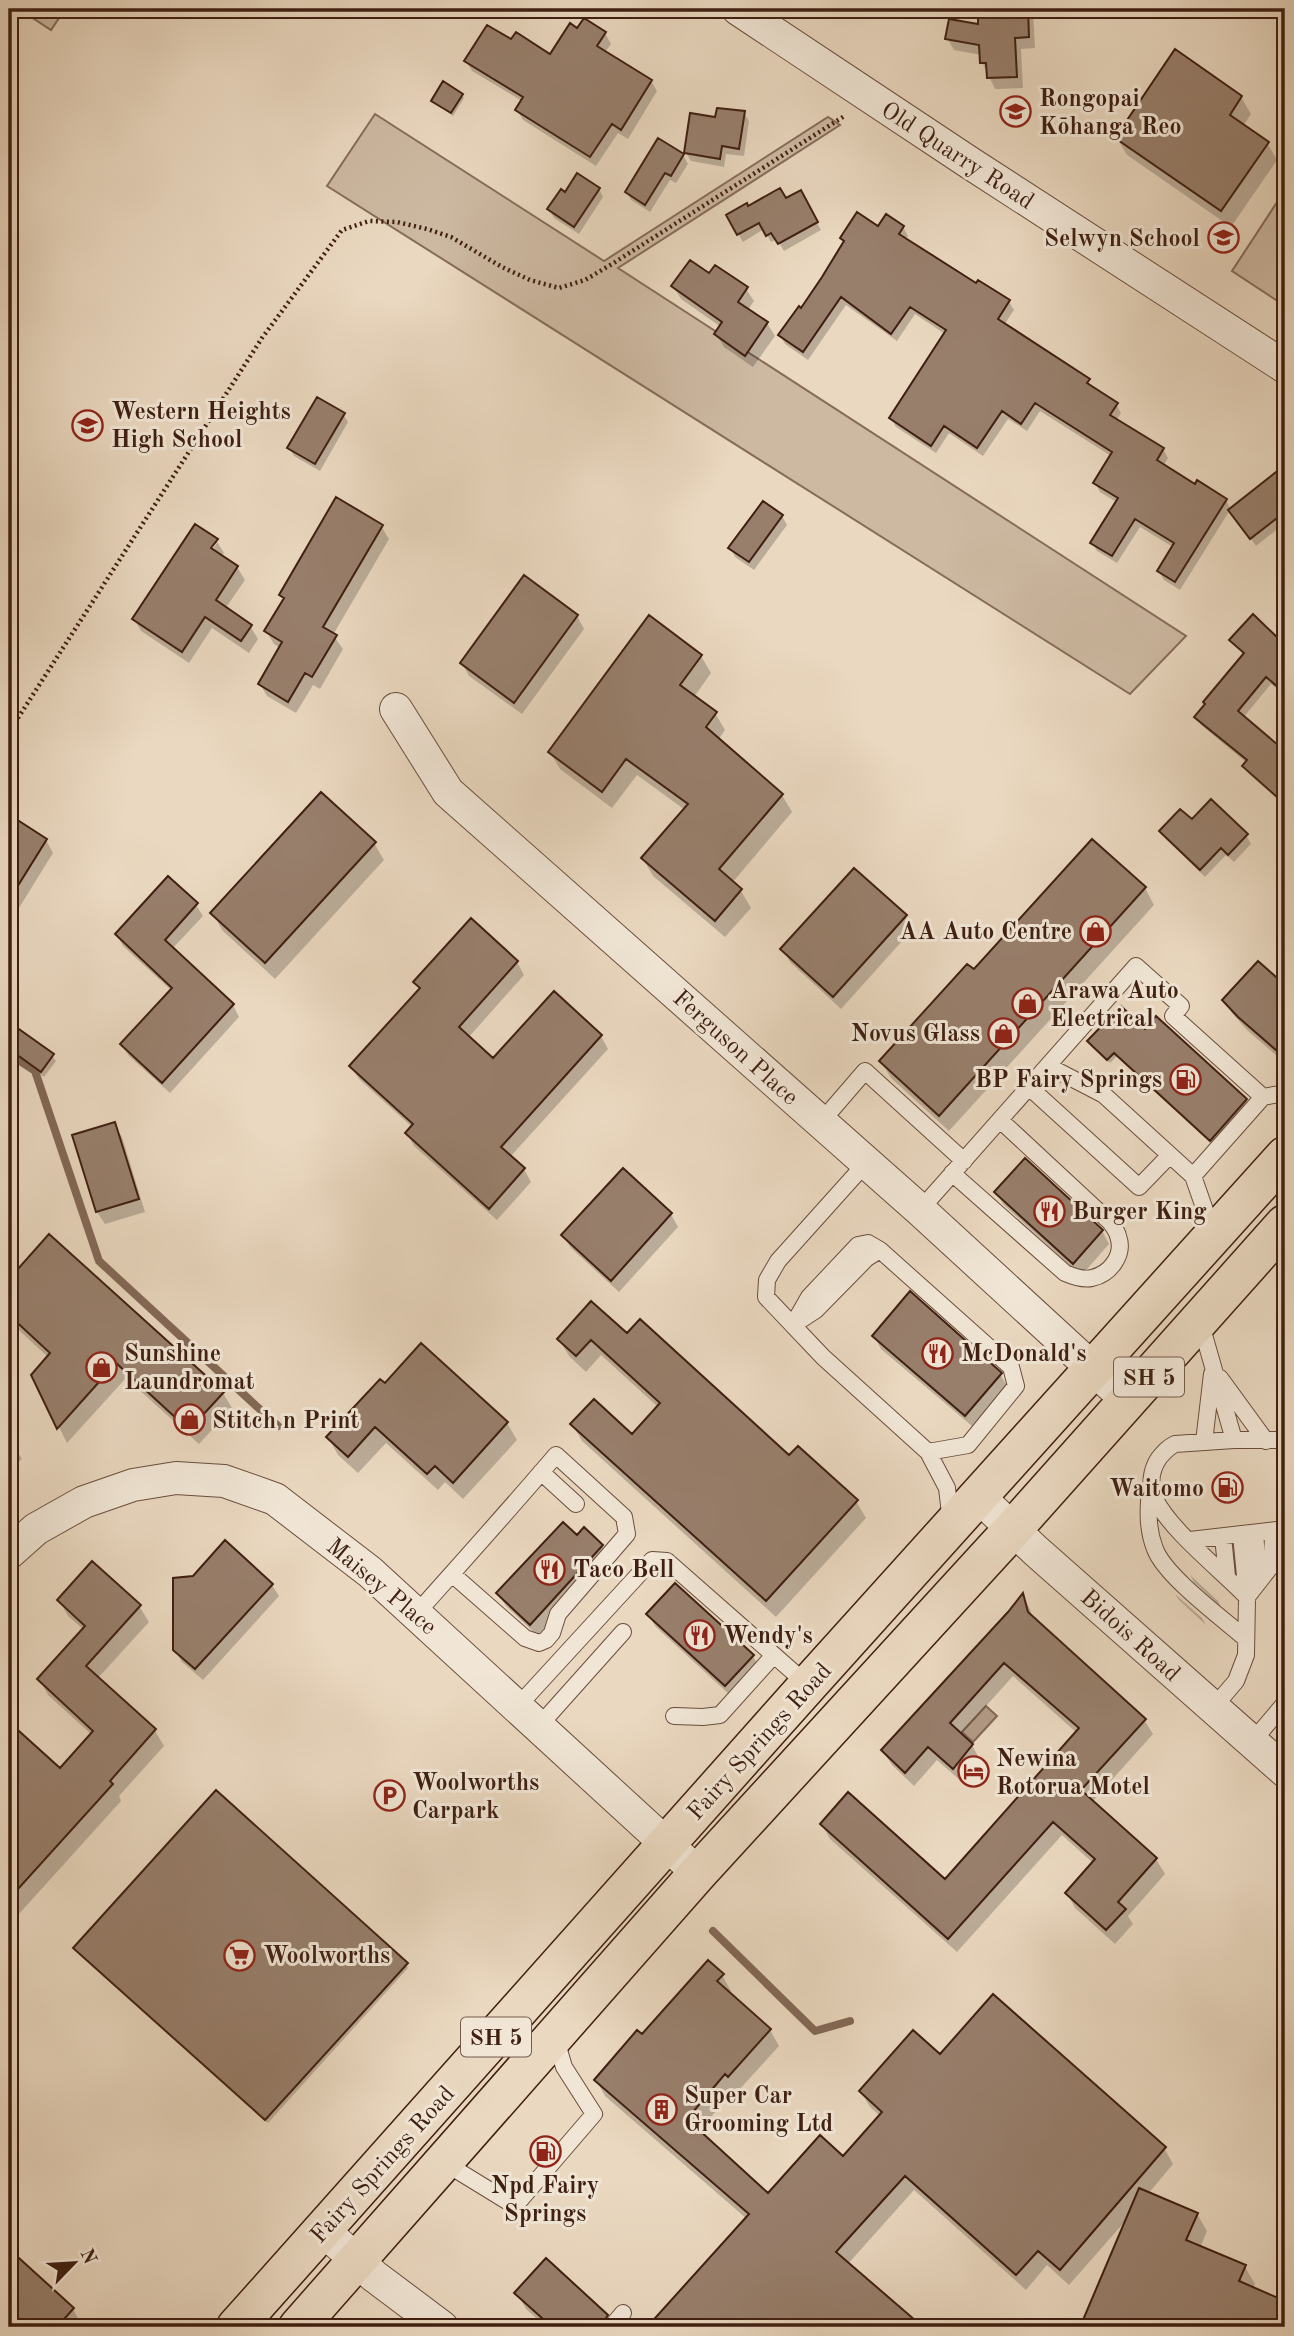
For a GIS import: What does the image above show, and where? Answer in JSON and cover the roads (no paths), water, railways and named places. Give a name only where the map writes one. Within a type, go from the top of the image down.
[{"type":"highway","name":"Fairy Springs Road","points":[[236,2327],[808,1685],[1285,1156]]},
{"type":"highway","name":"Fairy Springs Road","points":[[298,2327],[698,1873],[1013,1530],[1285,1224]]},
{"type":"street","name":"Old Quarry Road","points":[[738,9],[1285,367]]},
{"type":"street","name":"Ferguson Place","points":[[396,709],[448,792],[821,1122],[1128,1401]]},
{"type":"street","name":"Maisey Place","points":[[9,1553],[37,1529],[84,1502],[134,1485],[176,1478],[224,1481],[275,1499],[370,1572],[698,1873]]},
{"type":"street","name":"Bidois Road","points":[[979,1497],[1285,1771]]},
{"type":"street","points":[[323,2230],[358,2262],[442,2327]]},
{"type":"lane","points":[[919,1210],[1136,966],[1181,1006],[1173,1016],[1263,1097]]},
{"type":"lane","points":[[1048,1066],[1104,1095],[1193,1176],[1214,1235]]},
{"type":"lane","points":[[821,1122],[864,1072],[964,1161]]},
{"type":"lane","points":[[1029,1087],[1139,1187],[1170,1155]]},
{"type":"lane","points":[[1193,1176],[1263,1097],[1285,1093]]},
{"type":"lane","points":[[952,1173],[1065,1273],[1090,1279],[1108,1271],[1119,1256],[1119,1238],[1110,1222],[1000,1120]]},
{"type":"lane","points":[[866,1163],[778,1261],[767,1280],[766,1297],[823,1357],[928,1452],[947,1488],[951,1528]]},
{"type":"lane","points":[[793,1325],[809,1297],[858,1245],[869,1243],[1011,1367],[1016,1386],[968,1445],[928,1452]]},
{"type":"lane","points":[[1199,1319],[1234,1441]]},
{"type":"lane","points":[[1213,1368],[1234,1441]]},
{"type":"lane","points":[[1213,1368],[1234,1441]]},
{"type":"lane","points":[[1245,1638],[1159,1559],[1151,1535],[1148,1507],[1151,1479],[1154,1466],[1167,1448],[1175,1444],[1285,1440]]},
{"type":"lane","points":[[416,1614],[556,1455],[625,1517],[627,1534],[558,1614],[552,1633],[546,1640],[538,1643],[525,1638],[452,1574]]},
{"type":"lane","points":[[541,1472],[576,1504]]},
{"type":"lane","points":[[1151,1479],[1154,1497],[1174,1525],[1247,1597]]},
{"type":"lane","points":[[1151,1535],[1161,1522],[1174,1525]]},
{"type":"lane","points":[[1190,1541],[1279,1530],[1272,1565]]},
{"type":"lane","points":[[1213,1708],[1236,1681],[1246,1655],[1248,1534]]},
{"type":"lane","points":[[1248,1534],[1259,1581]]},
{"type":"lane","points":[[1210,1560],[1216,1537]]},
{"type":"lane","points":[[1216,1537],[1227,1576]]},
{"type":"lane","points":[[1247,1597],[1272,1565],[1285,1554]]},
{"type":"lane","points":[[529,1716],[584,1634],[652,1560],[667,1561],[808,1685]]},
{"type":"lane","points":[[529,1716],[604,1653],[623,1632]]},
{"type":"lane","points":[[584,1634],[604,1653]]},
{"type":"lane","points":[[674,1716],[720,1715],[774,1656]]},
{"type":"lane","points":[[1252,1742],[1285,1703]]},
{"type":"lane","points":[[445,2163],[515,2206],[594,2115],[564,2067],[555,2037]]},
{"type":"lane","points":[[611,2327],[623,2314]]},
{"type":"waterway","points":[[9,1054],[35,1071],[99,1261],[278,1426]]},
{"type":"waterway","points":[[713,1931],[815,2031],[850,2021]]},
{"type":"place","name":"Rongopai Kōhanga Reo","points":[[1016,112]]},
{"type":"place","name":"Selwyn School","points":[[1223,238]]},
{"type":"place","name":"Western Heights High School","points":[[88,425]]},
{"type":"place","name":"AA Auto Centre","points":[[1095,931]]},
{"type":"place","name":"Arawa Auto Electrical","points":[[1027,1004]]},
{"type":"place","name":"Novus Glass","points":[[1003,1033]]},
{"type":"place","name":"BP Fairy Springs","points":[[1185,1079]]},
{"type":"place","name":"Burger King","points":[[1049,1211]]},
{"type":"place","name":"McDonald's","points":[[938,1353]]},
{"type":"place","name":"Sunshine Laundromat","points":[[101,1367]]},
{"type":"place","name":"Stitch n Print","points":[[189,1420]]},
{"type":"place","name":"Waitomo","points":[[1227,1488]]},
{"type":"place","name":"Taco Bell","points":[[550,1569]]},
{"type":"place","name":"Wendy's","points":[[700,1635]]},
{"type":"place","name":"Newina Rotorua Motel","points":[[973,1772]]},
{"type":"place","name":"Woolworths Carpark","points":[[389,1796]]},
{"type":"place","name":"Woolworths","points":[[240,1955]]},
{"type":"place","name":"Super Car Grooming Ltd","points":[[661,2109]]},
{"type":"place","name":"Npd Fairy Springs","points":[[545,2151]]}]
